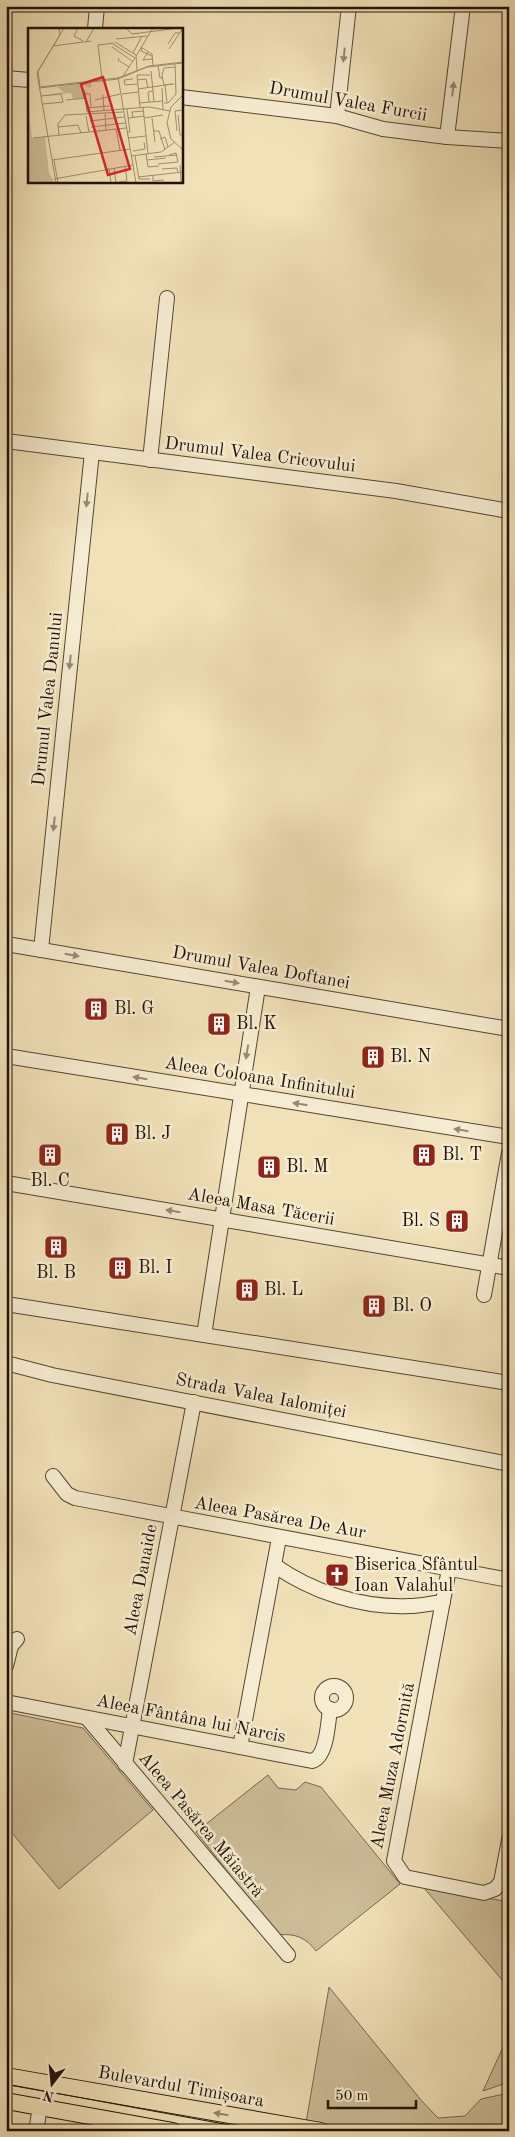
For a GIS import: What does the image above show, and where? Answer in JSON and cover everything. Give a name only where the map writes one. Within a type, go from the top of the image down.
[{"type":"main road","name":"Bulevardul Timișoara","points":[[6,2076],[320,2131]]},
{"type":"main road","points":[[6,2101],[173,2131]]},
{"type":"street","points":[[95,28],[97,6]]},
{"type":"street","points":[[337,116],[349,6]]},
{"type":"street","points":[[447,137],[464,6]]},
{"type":"street","points":[[6,78],[28,80]]},
{"type":"street","name":"Drumul Valea Furcii","points":[[182,97],[337,116],[383,129],[447,137],[509,141]]},
{"type":"street","points":[[150,460],[167,298]]},
{"type":"street","name":"Drumul Valea Cricovului","points":[[6,441],[396,491],[509,511]]},
{"type":"street","name":"Drumul Valea Danului","points":[[41,950],[92,452]]},
{"type":"street","name":"Drumul Valea Doftanei","points":[[6,944],[509,1029]]},
{"type":"street","points":[[204,1335],[258,986]]},
{"type":"street","name":"Aleea Coloana Infinitului","points":[[6,1056],[509,1137]]},
{"type":"street","points":[[484,1295],[509,1153]]},
{"type":"street","name":"Aleea Masa Tăcerii","points":[[6,1183],[509,1268]]},
{"type":"street","points":[[6,1304],[509,1383]]},
{"type":"street","name":"Strada Valea Ialomiței","points":[[6,1363],[52,1375],[509,1464]]},
{"type":"street","name":"Aleea Danaide","points":[[125,1764],[194,1402]]},
{"type":"street","name":"Aleea Pasărea De Aur","points":[[53,1476],[67,1494],[75,1498],[172,1518],[509,1580]]},
{"type":"street","points":[[240,1747],[279,1538]]},
{"type":"street","points":[[274,1565],[310,1587],[351,1599],[375,1604],[408,1606],[443,1602]]},
{"type":"street","name":"Aleea Muza Adormită","points":[[449,1568],[394,1861],[405,1876],[484,1893],[495,1889],[501,1882],[509,1840]]},
{"type":"street","points":[[6,1666],[11,1646],[17,1639]]},
{"type":"street","name":"Aleea Fântâna lui Narcis","points":[[6,1702],[312,1761],[317,1760],[322,1752],[330,1709]]},
{"type":"street","name":"Aleea Pasărea Măiastră","points":[[86,1718],[288,1955]]},
{"type":"street","points":[[36,2131],[40,2107]]},
{"type":"shaded area","points":[[6,1712],[83,1728],[153,1810],[59,1889],[6,1826]]},
{"type":"shaded area","points":[[268,1775],[278,1788],[296,1790],[305,1782],[321,1787],[400,1884],[316,1951],[300,1937],[278,1935],[196,1832]]},
{"type":"shaded area","points":[[509,1881],[509,1988],[424,1888],[505,1901]]},
{"type":"shaded area","points":[[329,1987],[421,2100],[438,2118],[465,2116],[481,2099],[509,2093],[509,2131],[356,2131],[306,2123]]},
{"type":"shaded area","points":[[509,2034],[509,2082],[483,2091]]},
{"type":"tram line","points":[[6,2084],[262,2131]]},
{"type":"place","name":"Bl. G","points":[[96,1009]]},
{"type":"place","name":"Bl. K","points":[[219,1024]]},
{"type":"place","name":"Bl. N","points":[[373,1057]]},
{"type":"place","name":"Bl. J","points":[[117,1134]]},
{"type":"place","name":"Bl. C","points":[[50,1155]]},
{"type":"place","name":"Bl. T","points":[[424,1155]]},
{"type":"place","name":"Bl. M","points":[[269,1167]]},
{"type":"place","name":"Bl. S","points":[[457,1221]]},
{"type":"place","name":"Bl. B","points":[[56,1247]]},
{"type":"place","name":"Bl. I","points":[[120,1268]]},
{"type":"place","name":"Bl. L","points":[[247,1290]]},
{"type":"place","name":"Bl. O","points":[[374,1306]]},
{"type":"place","name":"Biserica Sfântul Ioan Valahul","points":[[337,1575]]}]
